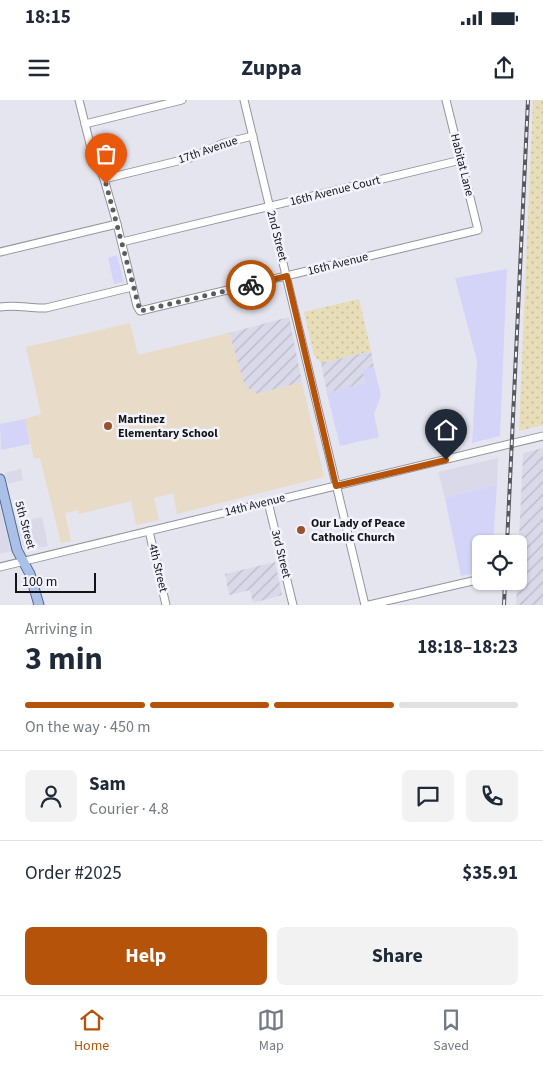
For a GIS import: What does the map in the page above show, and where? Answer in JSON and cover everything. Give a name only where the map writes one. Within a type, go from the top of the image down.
[{"type":"main road","name":"5th Street","points":[[0,479],[17,550],[30,574],[39,605]]},
{"type":"street","points":[[0,307],[46,308],[132,287],[117,224],[104,179],[91,148],[79,100]]},
{"type":"street","points":[[85,124],[182,100]]},
{"type":"street","name":"2nd Street","points":[[244,100],[365,605]]},
{"type":"street","name":"Habitat Lane","points":[[446,100],[478,230]]},
{"type":"street","name":"17th Avenue","points":[[104,179],[190,158],[224,143],[253,136]]},
{"type":"street","name":"16th Avenue Court","points":[[122,242],[461,160]]},
{"type":"street","points":[[0,252],[117,224]]},
{"type":"street","name":"16th Avenue","points":[[132,287],[140,311],[478,230]]},
{"type":"street","name":"14th Avenue","points":[[0,567],[543,436]]},
{"type":"street","name":"3rd Street","points":[[268,502],[293,605]]},
{"type":"street","name":"4th Street","points":[[149,531],[166,605]]},
{"type":"street","points":[[369,605],[472,581]]},
{"type":"shaded area","points":[[117,255],[124,282],[114,284],[108,258]]},
{"type":"shaded area","points":[[507,269],[500,436],[472,443],[477,361],[455,278]]},
{"type":"shaded area","points":[[289,317],[302,382],[257,394],[244,386],[229,333]]},
{"type":"shaded area","name":"Martinez Elementary School","points":[[130,323],[138,355],[229,333],[245,386],[257,394],[302,382],[324,477],[177,514],[173,493],[154,498],[159,520],[136,525],[131,501],[79,514],[78,510],[65,513],[71,541],[61,543],[40,458],[34,459],[25,419],[41,414],[26,347]]},
{"type":"shaded area","points":[[371,351],[374,367],[363,369],[365,383],[327,393],[321,363]]},
{"type":"shaded area","points":[[374,367],[381,395],[374,414],[379,437],[340,446],[327,393],[365,383],[363,369]]},
{"type":"shaded area","points":[[25,419],[30,444],[1,450],[0,424]]},
{"type":"shaded area","points":[[543,448],[543,605],[516,605],[517,590],[527,590],[527,535],[519,535],[523,453]]},
{"type":"shaded area","points":[[498,458],[497,485],[445,498],[438,472]]},
{"type":"shaded area","points":[[21,469],[23,480],[8,484],[5,473]]},
{"type":"shaded area","points":[[497,485],[494,535],[472,535],[472,574],[461,576],[445,498]]},
{"type":"shaded area","points":[[0,506],[11,551],[0,554]]},
{"type":"shaded area","points":[[42,517],[48,546],[25,551],[17,523]]},
{"type":"shaded area","points":[[275,562],[282,595],[253,603],[250,590],[229,595],[225,574]]},
{"type":"sand","points":[[533,100],[543,100],[543,425],[519,431]]},
{"type":"sand","points":[[359,299],[371,351],[321,363],[314,355],[304,312]]},
{"type":"railway","points":[[507,535],[528,100]]},
{"type":"railway","points":[[504,605],[505,590]]},
{"type":"way so far","points":[[106,184],[137,306],[140,311],[251,285]]},
{"type":"place","name":"Martinez Elementary School","points":[[108,426]]},
{"type":"place","name":"Our Lady of Peace Catholic Church","points":[[301,530]]},
{"type":"route","points":[[251,285],[287,276],[336,486],[446,460]]}]
